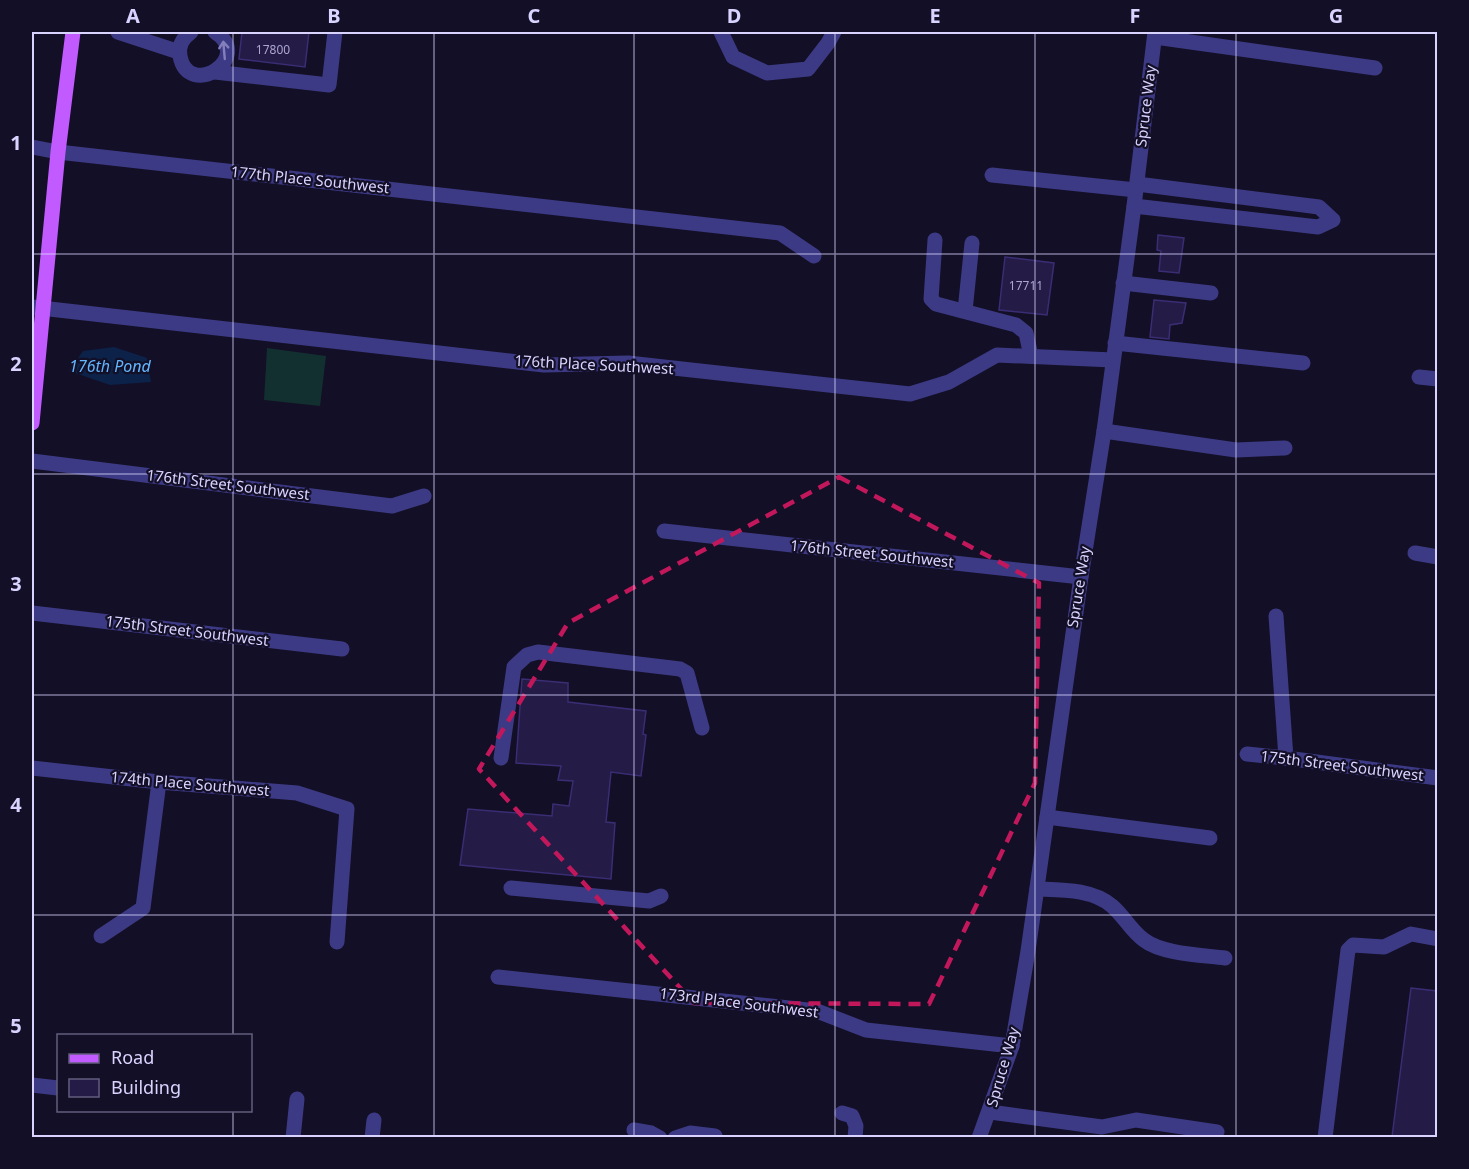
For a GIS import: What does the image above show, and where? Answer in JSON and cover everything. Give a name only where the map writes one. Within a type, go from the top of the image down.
[{"type":"main road","points":[[32,423],[37,308],[73,32]]},
{"type":"street","points":[[118,32],[179,52]]},
{"type":"street","points":[[191,32],[184,37],[179,52],[185,66],[191,72],[206,75],[215,72],[329,85],[335,32]]},
{"type":"street","points":[[215,32],[223,39],[227,54],[225,62],[215,72]]},
{"type":"street","points":[[721,32],[732,57],[767,73],[807,69],[831,37]]},
{"type":"street","points":[[1155,34],[1375,68]]},
{"type":"street","name":"Spruce Way","points":[[979,1137],[990,1112],[1012,1046],[1104,431],[1155,34]]},
{"type":"street","name":"177th Place Southwest","points":[[32,147],[58,152],[780,233],[814,256]]},
{"type":"street","points":[[992,174],[1319,207],[1333,220],[1318,227],[1134,206]]},
{"type":"street","points":[[935,240],[931,299],[936,304],[1008,321],[1021,328],[1029,342],[1031,356]]},
{"type":"street","points":[[965,311],[972,243]]},
{"type":"street","points":[[1124,282],[1211,293]]},
{"type":"street","name":"176th Place Southwest","points":[[37,308],[544,365],[628,363],[910,394],[949,382],[997,355],[1113,360]]},
{"type":"street","points":[[1115,343],[1304,363]]},
{"type":"street","points":[[1419,377],[1437,379]]},
{"type":"street","points":[[1104,431],[1236,450],[1285,448]]},
{"type":"street","name":"176th Street Southwest","points":[[32,461],[392,506],[424,496]]},
{"type":"street","name":"176th Street Southwest","points":[[664,531],[1081,577]]},
{"type":"street","points":[[1415,553],[1437,557]]},
{"type":"street","name":"175th Street Southwest","points":[[32,613],[342,649]]},
{"type":"street","points":[[1276,616],[1286,758]]},
{"type":"street","points":[[501,758],[514,667],[527,655],[538,652],[680,669],[687,674],[702,728]]},
{"type":"street","name":"175th Street Southwest","points":[[1247,754],[1437,778]]},
{"type":"street","name":"174th Place Southwest","points":[[32,768],[159,782],[297,793],[347,809],[337,942]]},
{"type":"street","points":[[101,936],[143,908],[159,782]]},
{"type":"street","points":[[1047,817],[1210,838]]},
{"type":"street","points":[[511,888],[649,902],[661,896]]},
{"type":"street","points":[[1037,889],[1065,890],[1094,895],[1113,906],[1144,941],[1160,948],[1225,958]]},
{"type":"street","points":[[1325,1137],[1348,950],[1353,945],[1360,944],[1384,947],[1411,934],[1437,939]]},
{"type":"street","name":"173rd Place Southwest","points":[[498,977],[817,1011],[866,1030],[1012,1046]]},
{"type":"street","points":[[32,1085],[57,1088]]},
{"type":"street","points":[[293,1137],[297,1099]]},
{"type":"street","points":[[990,1112],[1102,1127],[1136,1120],[1217,1132]]},
{"type":"street","points":[[842,1113],[852,1116],[856,1126],[855,1137]]},
{"type":"street","points":[[372,1137],[374,1120]]},
{"type":"street","points":[[634,1130],[660,1137]]},
{"type":"street","points":[[675,1137],[690,1133],[715,1137]]},
{"type":"highlighted area","points":[[839,477],[1039,583],[1035,783],[929,1004],[694,1003],[479,769],[568,623]]},
{"type":"green space","points":[[267,348],[326,356],[320,406],[264,400]]},
{"type":"water","name":"176th Pond","points":[[114,347],[147,358],[151,382],[110,385],[69,371],[83,351]]},
{"type":"building","points":[[242,32],[309,32],[305,67],[239,59]]},
{"type":"building","points":[[1158,235],[1184,238],[1179,273],[1159,271],[1161,251],[1157,250]]},
{"type":"building","points":[[1005,257],[1054,263],[1047,315],[999,310]]},
{"type":"building","points":[[1154,300],[1186,303],[1182,323],[1170,325],[1169,339],[1150,337]]},
{"type":"building","points":[[522,679],[568,683],[568,702],[646,711],[643,734],[646,735],[641,776],[611,772],[606,822],[615,823],[611,879],[460,865],[468,809],[552,816],[553,804],[569,806],[573,781],[558,780],[561,766],[516,763]]},
{"type":"building","points":[[1411,988],[1437,991],[1437,1137],[1392,1137]]}]
